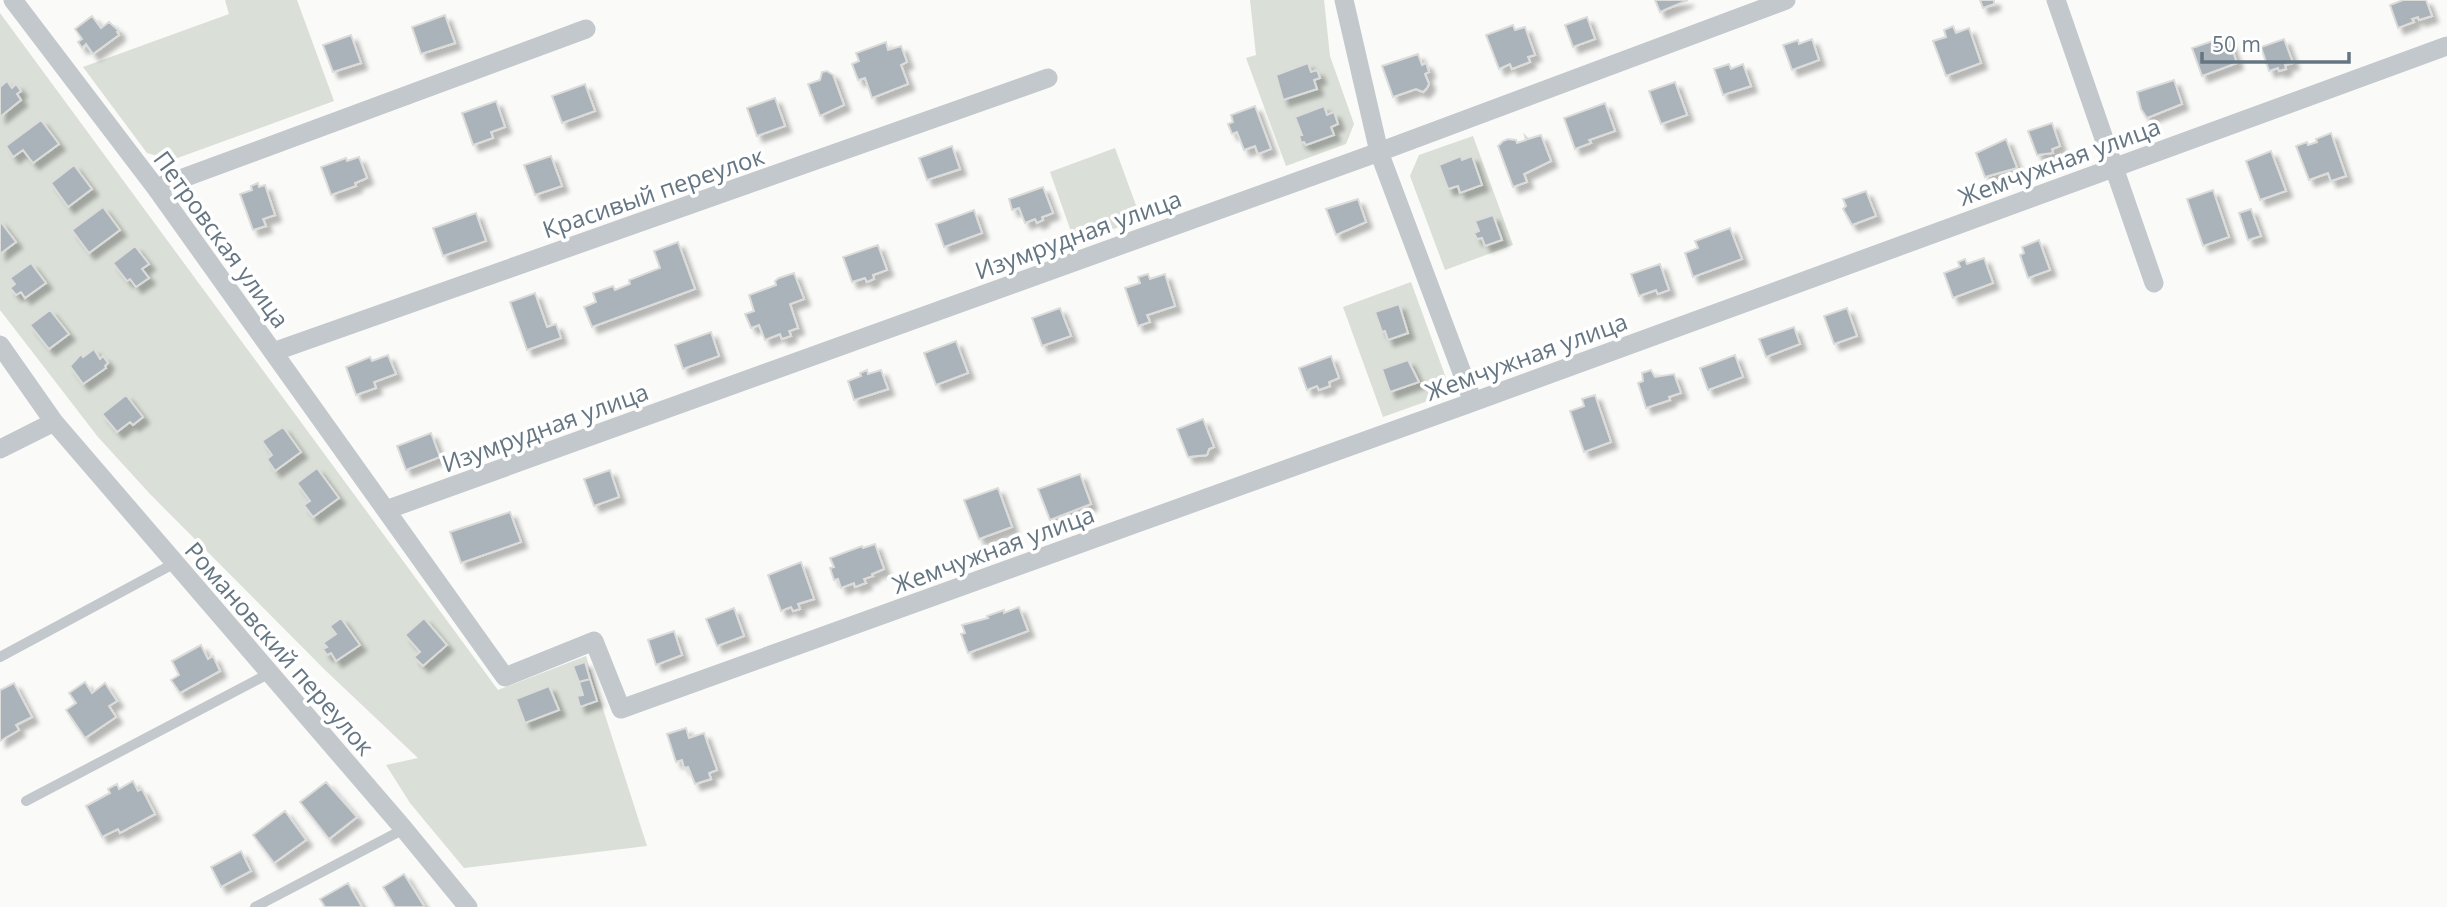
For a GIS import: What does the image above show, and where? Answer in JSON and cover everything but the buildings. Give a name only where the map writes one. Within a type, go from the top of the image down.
[{"type":"street","name":"Петровская улица","points":[[13,0],[156,188],[505,677],[594,641],[621,709]]},
{"type":"street","points":[[1344,0],[1379,152],[1473,402]]},
{"type":"street","name":"Изумрудная улица","points":[[386,510],[1379,152],[1786,0]]},
{"type":"street","points":[[2056,0],[2154,283]]},
{"type":"street","points":[[156,188],[586,29]]},
{"type":"street","name":"Жемчужная улица","points":[[621,709],[1473,402],[2447,46]]},
{"type":"street","name":"Красивый переулок","points":[[273,352],[1048,78]]},
{"type":"street","points":[[0,345],[54,422],[0,449]]},
{"type":"street","name":"Романовский переулок","points":[[54,422],[468,907]]},
{"type":"lane","points":[[0,657],[175,563]]},
{"type":"lane","points":[[26,802],[270,673]]},
{"type":"lane","points":[[255,907],[404,830]]},
{"type":"shaded area","points":[[225,0],[297,0],[334,101],[172,160],[147,153],[83,67],[229,14]]},
{"type":"shaded area","points":[[1250,0],[1324,0],[1330,56],[1354,124],[1346,144],[1286,166],[1246,58],[1256,55]]},
{"type":"shaded area","points":[[0,13],[498,690],[586,656],[647,846],[464,868],[410,803],[386,765],[418,758],[325,670],[150,494],[98,437],[0,310]]},
{"type":"shaded area","points":[[1473,136],[1513,245],[1445,270],[1410,176],[1419,155]]},
{"type":"shaded area","points":[[1115,148],[1141,219],[1075,243],[1050,172]]},
{"type":"shaded area","points":[[1411,282],[1446,378],[1436,398],[1383,417],[1343,307]]}]
